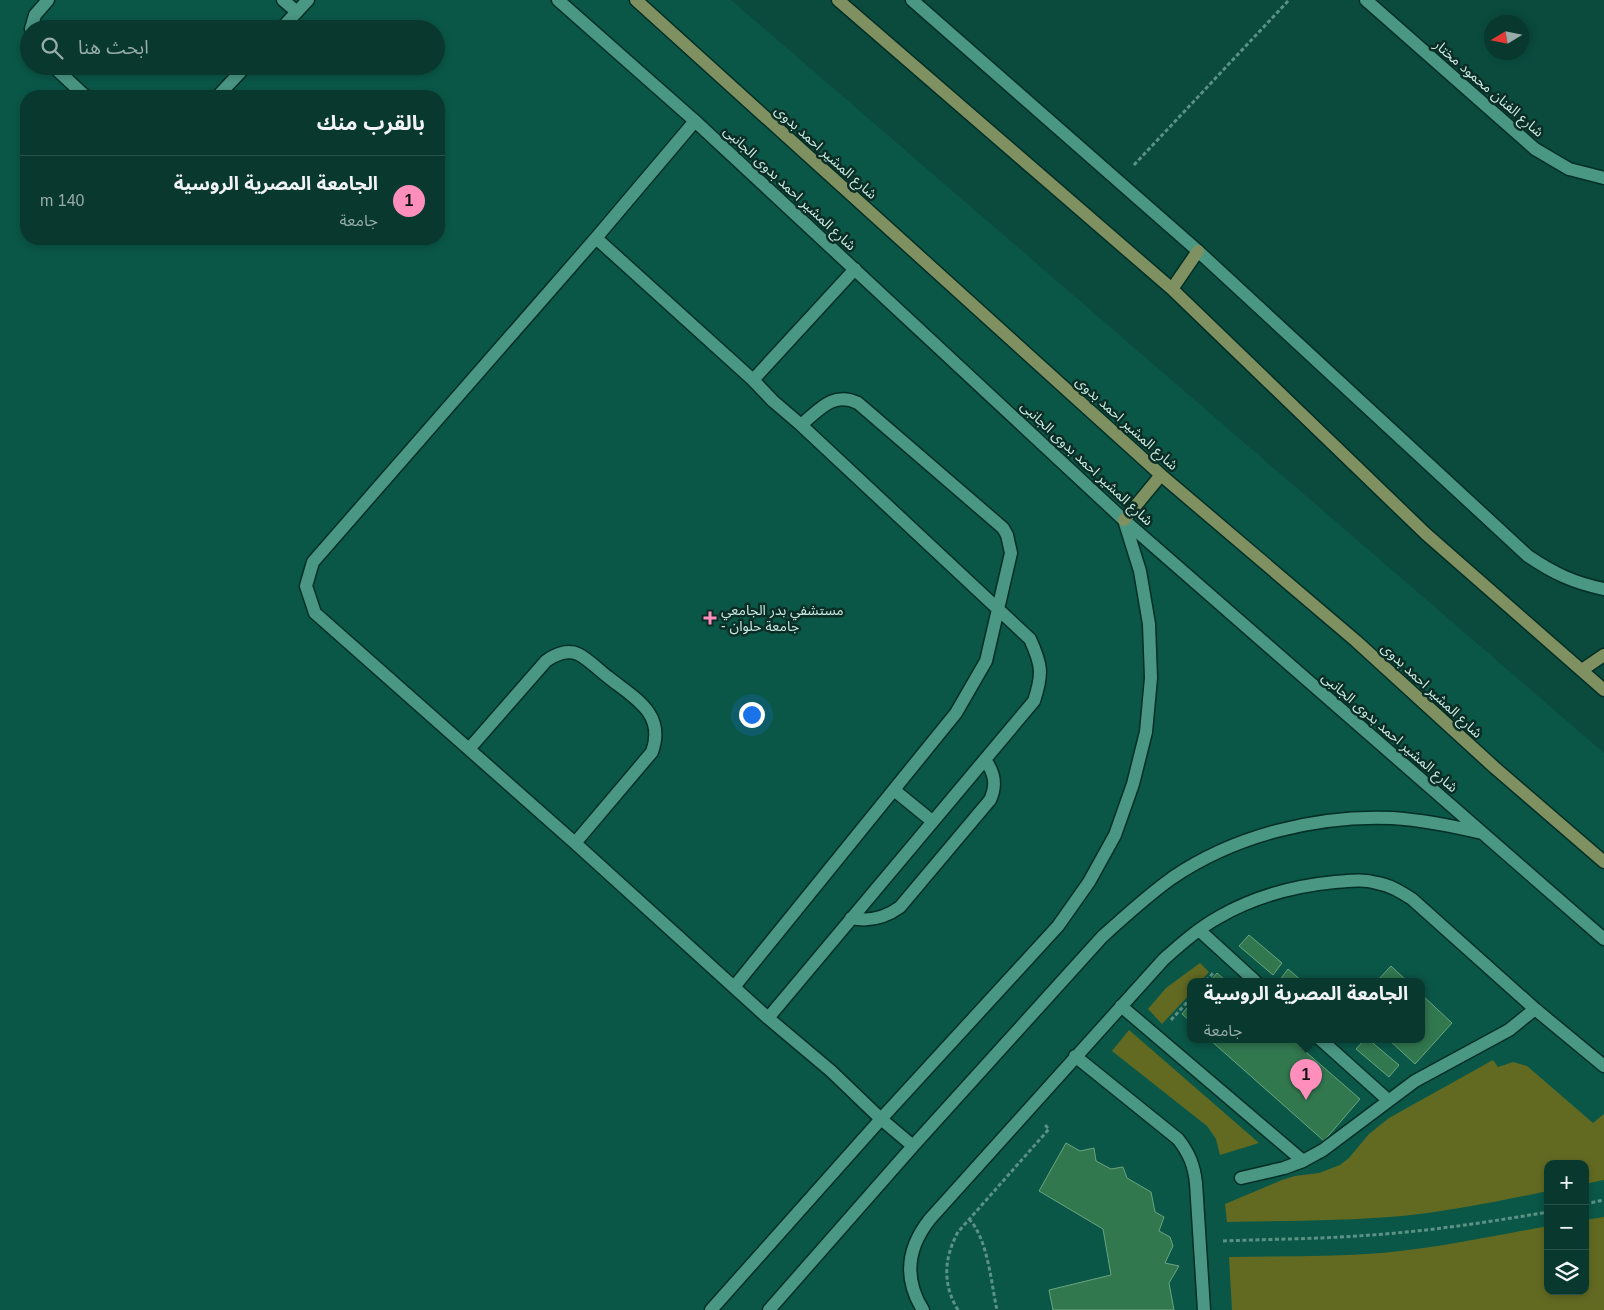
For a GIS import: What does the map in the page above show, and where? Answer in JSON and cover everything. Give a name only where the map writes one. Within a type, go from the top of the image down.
[{"type":"street","points":[[33,20],[35,15],[48,0]]},
{"type":"street","points":[[283,0],[297,12]]},
{"type":"street","points":[[290,20],[308,0]]},
{"type":"street","name":"شارع المشير احمد بدوى الجانبى","points":[[558,0],[695,121],[1124,520],[1604,939]]},
{"type":"street","name":"شارع المشير احمد بدوى","points":[[636,0],[1161,475],[1356,641],[1494,767],[1604,862]]},
{"type":"street","points":[[838,0],[1172,289],[1426,534],[1604,690]]},
{"type":"street","points":[[912,0],[1198,252],[1528,556],[1554,573],[1581,584],[1604,589]]},
{"type":"street","name":"شارع الفنان محمود مختار","points":[[1366,0],[1535,149],[1569,169],[1604,178]]},
{"type":"street","points":[[63,75],[79,90]]},
{"type":"street","points":[[224,90],[238,75]]},
{"type":"street","points":[[695,121],[596,238],[312,562],[306,586],[315,613],[913,1146]]},
{"type":"street","points":[[596,238],[753,380],[773,401],[999,608],[1030,639],[1039,658],[1040,680],[1034,701],[768,1018]]},
{"type":"street","points":[[1172,289],[1198,252]]},
{"type":"street","points":[[753,380],[855,269]]},
{"type":"street","points":[[734,987],[956,713],[986,661],[1011,553],[1007,535],[1003,528],[858,403],[849,399],[840,398],[834,400],[801,425]]},
{"type":"street","points":[[711,1310],[881,1118],[1058,926],[1089,882],[1115,835],[1134,784],[1146,732],[1151,678],[1149,624],[1140,571],[1124,520],[1161,475]]},
{"type":"street","points":[[469,749],[546,661],[561,653],[578,654],[647,708],[656,724],[656,743],[652,752],[575,843]]},
{"type":"street","points":[[1582,670],[1604,655]]},
{"type":"street","points":[[851,918],[861,920],[882,918],[900,907],[990,800],[995,785],[994,776],[991,767],[985,760]]},
{"type":"street","points":[[894,790],[932,821]]},
{"type":"street","points":[[769,1310],[913,1146],[1102,937],[1136,905],[1173,877],[1214,855],[1265,835],[1301,825],[1347,819],[1392,818],[1439,823],[1484,834]]},
{"type":"street","points":[[923,1310],[916,1300],[911,1283],[910,1266],[913,1248],[920,1232],[1075,1056],[1164,959],[1199,930],[1239,906],[1284,890],[1308,885],[1354,881],[1379,883],[1402,892],[1535,1009],[1604,1066]]},
{"type":"street","points":[[1199,930],[1252,978]]},
{"type":"street","points":[[1121,1006],[1303,1161]]},
{"type":"street","points":[[1241,1178],[1263,1174],[1303,1161],[1323,1150],[1388,1100],[1429,1072],[1509,1030],[1535,1009]]},
{"type":"street","points":[[1324,1043],[1388,1100]]},
{"type":"street","points":[[1075,1056],[1178,1139],[1188,1152],[1194,1167],[1196,1183],[1204,1310]]},
{"type":"path","points":[[1118,182],[1290,0]]},
{"type":"path","points":[[1157,1036],[1187,1002]]},
{"type":"path","points":[[958,1310],[948,1288],[946,1273],[951,1245],[958,1232],[1049,1129],[1027,1110]]},
{"type":"path","points":[[1589,1203],[1604,1200]]},
{"type":"path","points":[[1200,1241],[1370,1236],[1459,1227],[1544,1213]]},
{"type":"path","points":[[969,1219],[976,1226],[983,1242],[997,1310]]},
{"type":"shaded area","points":[[0,0],[731,0],[1604,753],[1604,1310],[0,1310]]},
{"type":"shaded area","points":[[1200,963],[1209,972],[1204,978],[1187,978],[1187,997],[1162,1024],[1148,1009],[1166,988]]},
{"type":"shaded area","points":[[1129,1030],[1259,1143],[1220,1155],[1216,1139],[1207,1126],[1112,1051]]},
{"type":"shaded area","points":[[1493,1060],[1498,1067],[1513,1062],[1527,1066],[1593,1123],[1604,1114],[1604,1180],[1589,1183],[1589,1160],[1544,1160],[1544,1192],[1402,1216],[1227,1222],[1225,1204],[1282,1180],[1295,1176],[1319,1173],[1340,1165],[1349,1158],[1369,1134],[1389,1118]]},
{"type":"shaded area","points":[[1604,1217],[1604,1310],[1232,1310],[1229,1257],[1325,1256],[1403,1251],[1544,1227],[1544,1295],[1589,1295],[1589,1219]]},
{"type":"building","points":[[1249,935],[1282,963],[1273,975],[1239,946]]},
{"type":"building","points":[[1391,966],[1404,978],[1380,978]]},
{"type":"building","points":[[1288,969],[1298,978],[1281,978]]},
{"type":"building","points":[[1217,973],[1223,978],[1213,978]]},
{"type":"building","points":[[1425,998],[1452,1023],[1415,1064],[1392,1043],[1425,1043]]},
{"type":"building","points":[[1187,1008],[1187,1018],[1182,1014]]},
{"type":"building","points":[[1214,1043],[1296,1043],[1360,1099],[1324,1141]]},
{"type":"building","points":[[1361,1043],[1373,1043],[1399,1065],[1389,1077],[1356,1049]]},
{"type":"building","points":[[1066,1143],[1080,1151],[1094,1148],[1096,1161],[1111,1169],[1123,1167],[1127,1178],[1151,1192],[1155,1212],[1164,1217],[1159,1231],[1170,1237],[1173,1246],[1165,1263],[1179,1266],[1169,1283],[1174,1310],[1053,1310],[1049,1290],[1111,1275],[1103,1229],[1039,1191]]},
{"type":"place","name":"مستشفي بدر الجامعي - جامعة حلوان","points":[[710,618]]},
{"type":"place","name":"الجامعة المصرية الروسية","points":[[1306,1100]]}]
